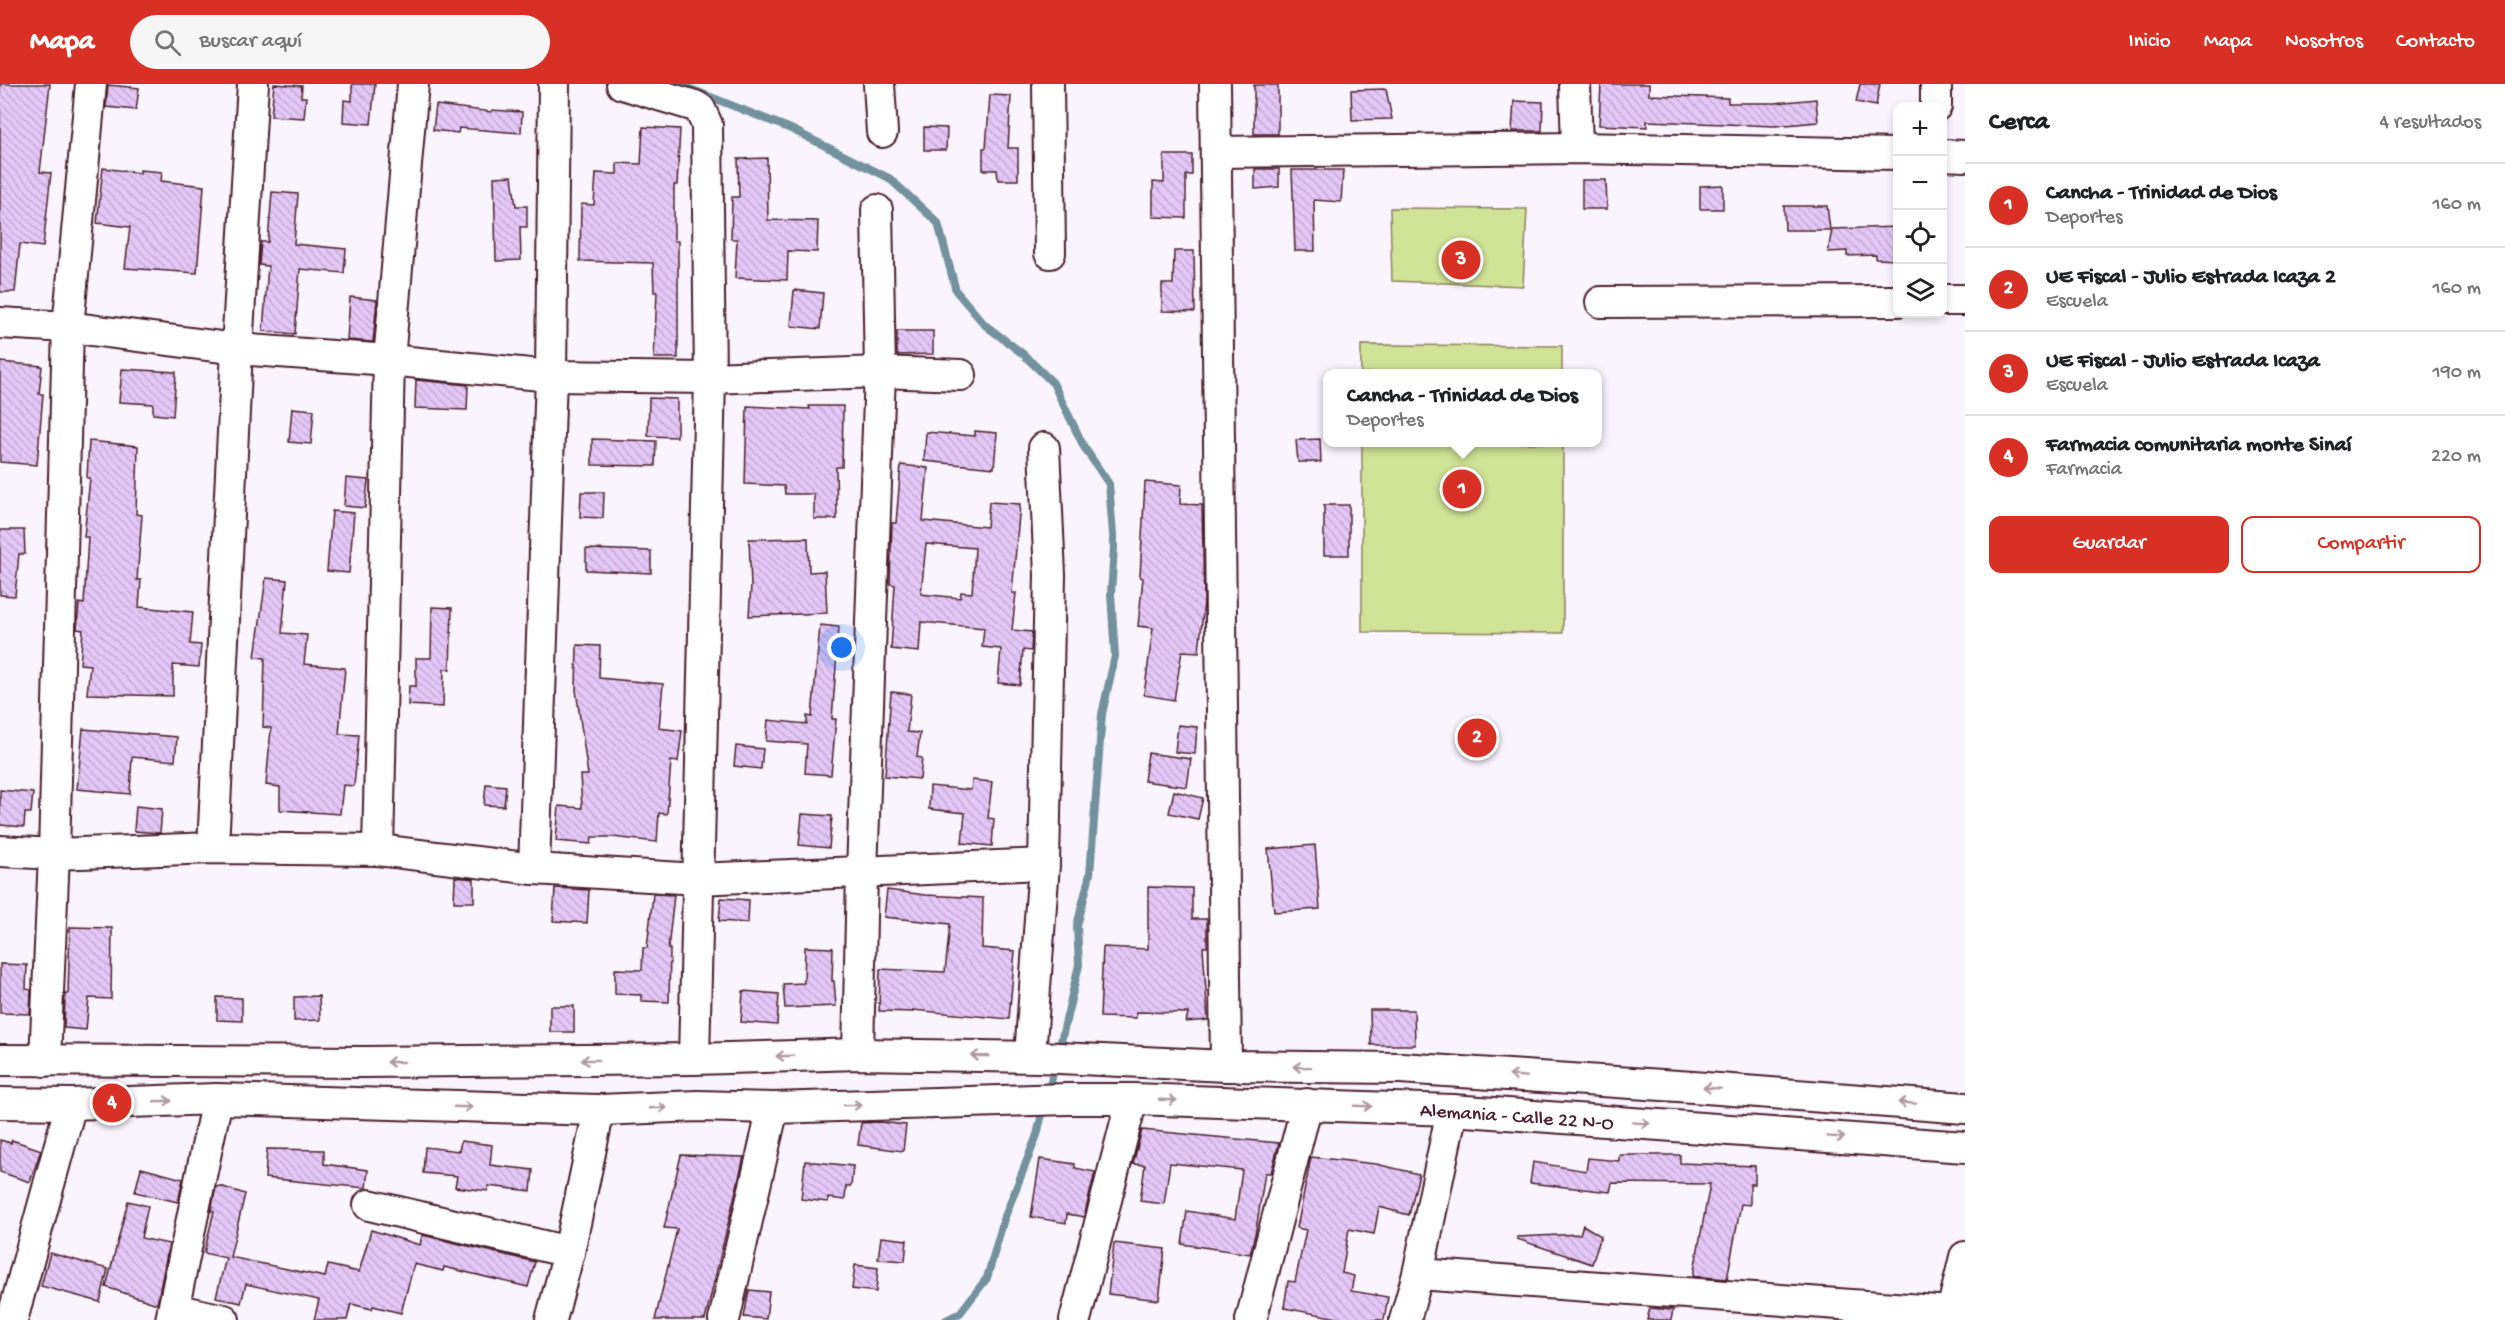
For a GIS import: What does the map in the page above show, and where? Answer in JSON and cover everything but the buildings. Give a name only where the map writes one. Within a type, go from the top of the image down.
[{"type":"street","points":[[45,1061],[54,854],[68,327],[91,84]]},
{"type":"street","points":[[213,848],[237,349],[253,84]]},
{"type":"street","points":[[378,850],[389,360],[413,84]]},
{"type":"street","points":[[534,869],[550,376],[554,84]]},
{"type":"street","points":[[622,84],[695,106],[700,109],[707,125],[710,378],[694,1059]]},
{"type":"street","points":[[879,84],[882,132]]},
{"type":"street","points":[[1048,84],[1050,253]]},
{"type":"street","points":[[1215,84],[1226,1066]]},
{"type":"street","points":[[1575,84],[1577,148]]},
{"type":"street","points":[[1936,84],[1936,102]]},
{"type":"street","points":[[1216,152],[1577,148],[1893,154]]},
{"type":"street","points":[[1947,155],[1965,156]]},
{"type":"street","points":[[858,1054],[862,872],[880,372],[877,210]]},
{"type":"street","points":[[1947,300],[1965,300]]},
{"type":"street","points":[[1601,302],[1893,301]]},
{"type":"street","points":[[0,323],[68,327],[237,349],[389,360],[550,376],[710,378],[880,372],[961,375]]},
{"type":"street","points":[[1034,1057],[1044,864],[1050,575],[1044,448]]},
{"type":"street","points":[[0,852],[54,854],[213,848],[378,850],[534,869],[698,879],[1044,864]]},
{"type":"street","name":"Alemania - Calle 22 N-O","points":[[0,1060],[375,1062],[694,1059],[858,1054],[1034,1057],[1226,1066],[1400,1068],[1965,1108]]},
{"type":"street","points":[[216,1099],[173,1314],[224,1320]]},
{"type":"street","name":"Alemania - Calle 22 N-O","points":[[0,1103],[71,1104],[216,1099],[599,1110],[698,1106],[773,1108],[1132,1099],[1452,1110],[1965,1147]]},
{"type":"street","points":[[1075,1320],[1132,1099]]},
{"type":"street","points":[[12,1320],[71,1104]]},
{"type":"street","points":[[1251,1320],[1306,1104]]},
{"type":"street","points":[[724,1320],[773,1108]]},
{"type":"street","points":[[551,1320],[569,1252],[599,1110]]},
{"type":"street","points":[[1405,1320],[1418,1274],[1452,1110]]},
{"type":"street","points":[[369,1205],[569,1252]]},
{"type":"street","points":[[1418,1274],[1956,1315],[1965,1257]]},
{"type":"green space","points":[[1390,208],[1527,209],[1523,286],[1392,281]]},
{"type":"green space","points":[[1361,345],[1562,346],[1562,369],[1361,369]]},
{"type":"green space","points":[[1362,447],[1563,447],[1563,633],[1362,632]]},
{"type":"waterway","points":[[678,84],[791,129],[889,178],[938,223],[956,291],[985,325],[1023,354],[1053,383],[1084,447],[1109,484],[1114,547],[1111,594],[1115,656],[1102,714],[1090,874],[1077,926],[1079,965],[1059,1050]]},
{"type":"waterway","points":[[1048,1094],[1055,1065]]},
{"type":"waterway","points":[[946,1320],[960,1313],[987,1278],[1004,1219],[1037,1135],[1044,1105]]},
{"type":"place","name":"UE Fiscal - Julio Estrada Icaza","points":[[1461,260]]},
{"type":"place","name":"Cancha - Trinidad de Dios","points":[[1462,489]]},
{"type":"place","name":"UE Fiscal - Julio Estrada Icaza 2","points":[[1477,738]]},
{"type":"place","name":"Farmacia comunitaria monte Sinaí","points":[[112,1103]]}]
